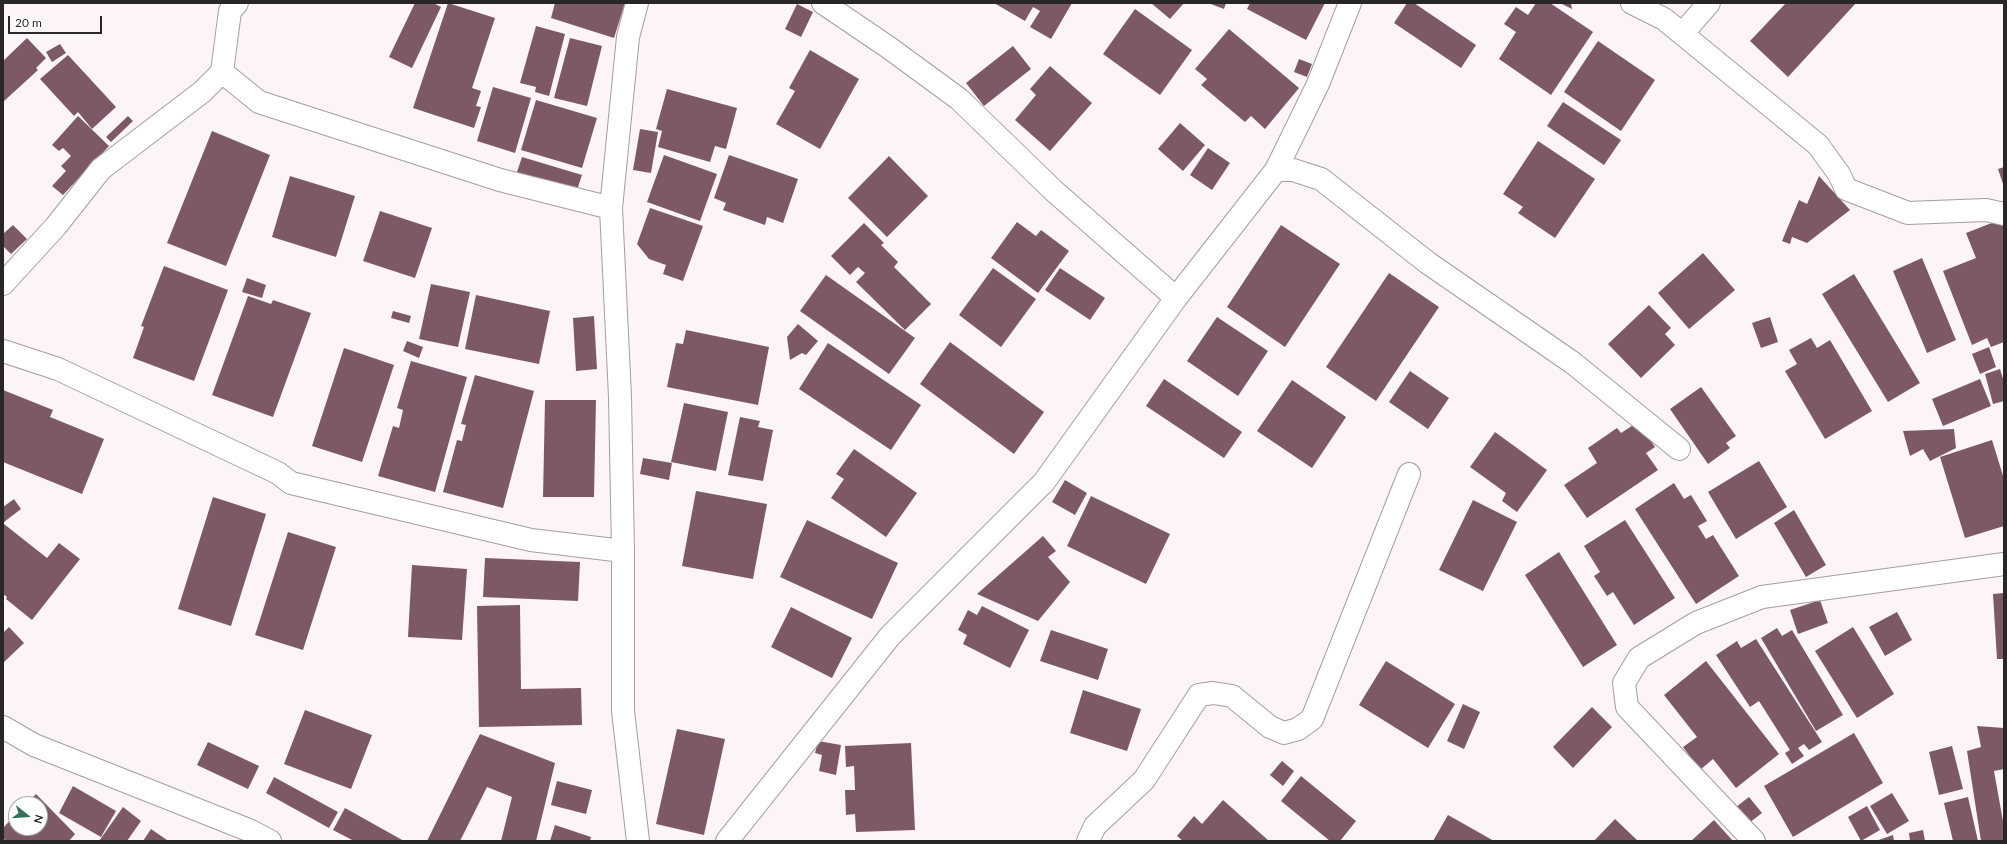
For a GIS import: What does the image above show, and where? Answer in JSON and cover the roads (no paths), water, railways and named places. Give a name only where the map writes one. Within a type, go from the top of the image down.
[{"type":"street","points":[[637,3],[628,37],[611,208],[620,397],[623,552],[623,711],[638,841]]},
{"type":"street","points":[[823,3],[888,47],[959,99],[1054,191],[1176,298]]},
{"type":"street","points":[[727,841],[890,636],[1044,482],[1176,298],[1276,170],[1318,84],[1350,3]]},
{"type":"street","points":[[1632,3],[1664,19],[1818,145],[1839,174],[1846,189],[1908,213],[1986,210],[2004,214]]},
{"type":"street","points":[[1682,34],[1709,3]]},
{"type":"street","points":[[3,284],[56,226],[101,169],[202,92],[222,72],[230,6]]},
{"type":"street","points":[[222,72],[259,102],[500,180],[611,208]]},
{"type":"street","points":[[1276,170],[1293,170],[1321,179],[1428,263],[1573,363],[1679,449]]},
{"type":"street","points":[[3,350],[65,372],[278,473],[291,483],[531,540],[623,552]]},
{"type":"street","points":[[1088,841],[1095,826],[1144,780],[1199,695],[1213,692],[1232,696],[1270,727],[1284,733],[1298,729],[1312,719],[1409,474]]},
{"type":"street","points":[[1754,841],[1627,707],[1624,683],[1639,658],[1696,623],[1762,597],[2004,564]]},
{"type":"street","points":[[3,727],[34,744],[252,838]]}]
